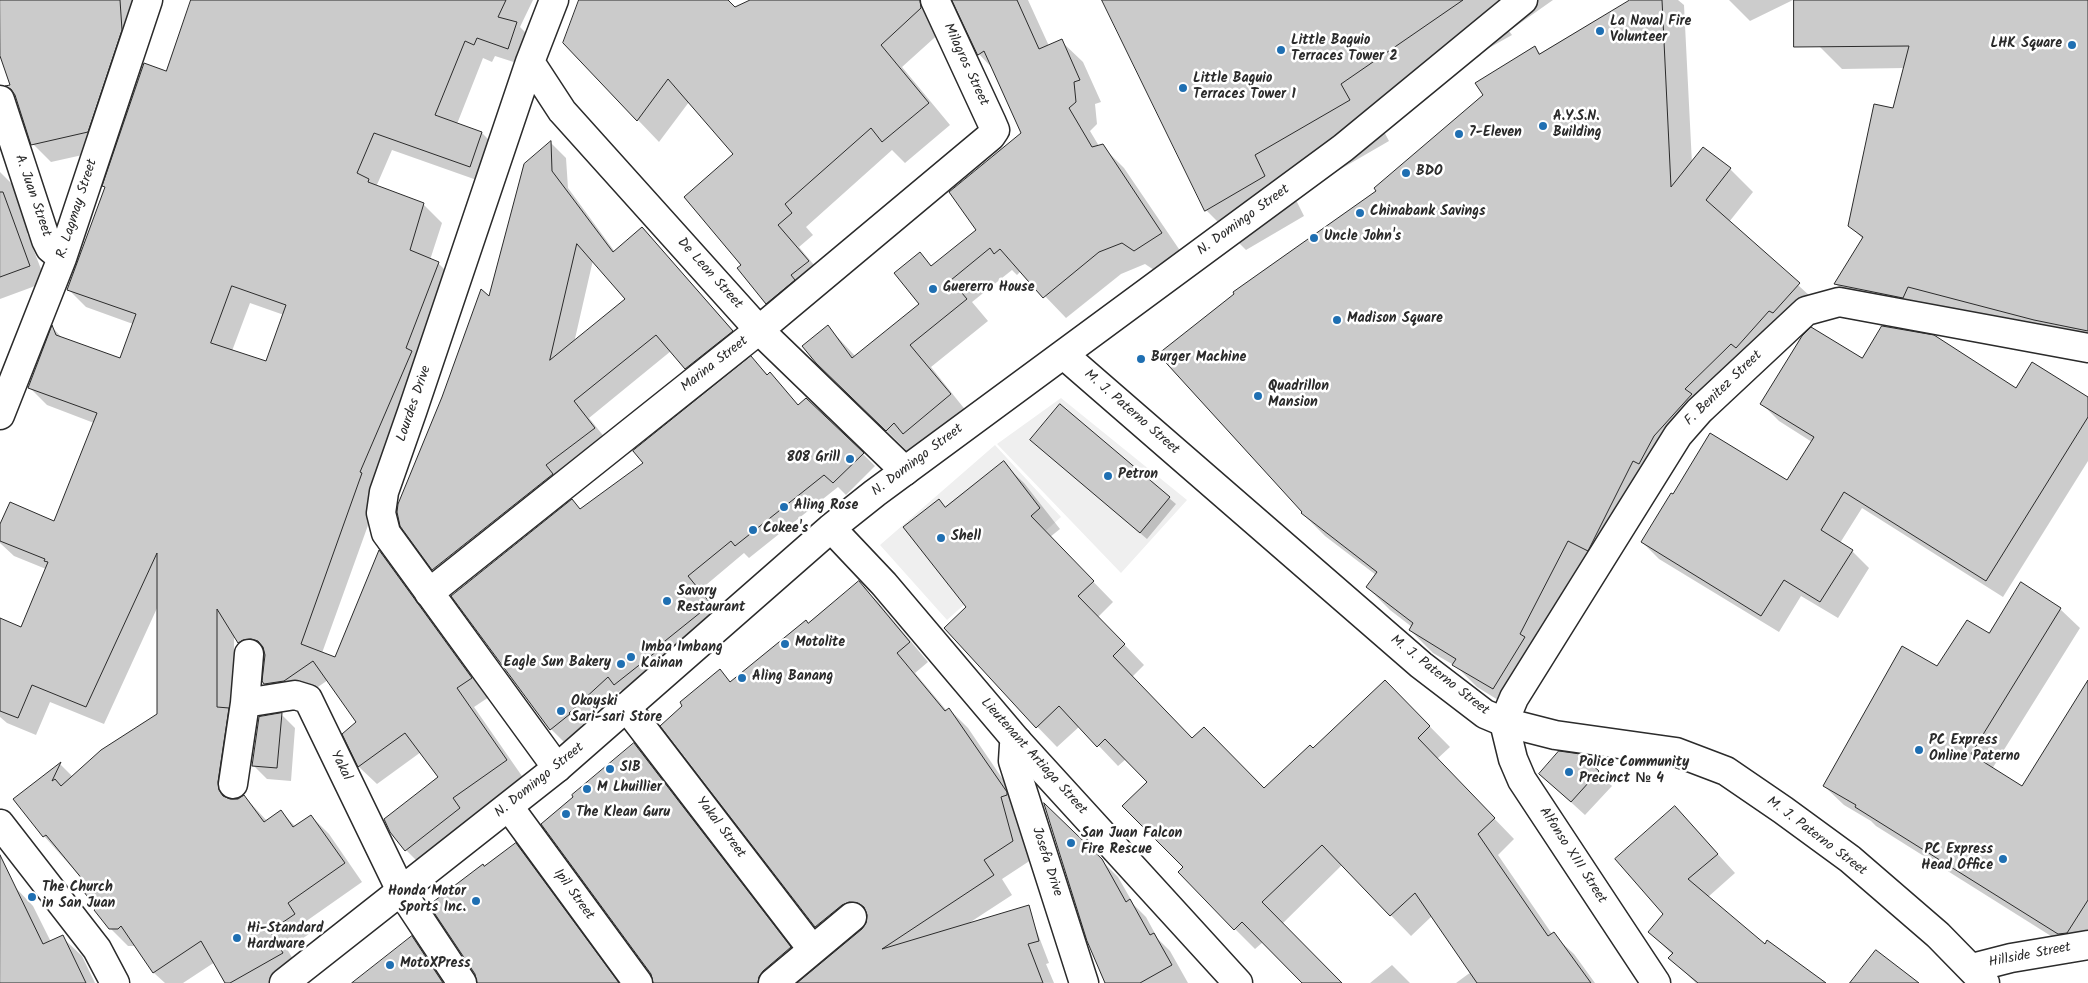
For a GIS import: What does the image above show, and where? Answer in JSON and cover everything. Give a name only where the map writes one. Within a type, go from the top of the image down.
[{"type":"street","name":"R. Lagmay Street","points":[[0,415],[62,258],[148,0]]},
{"type":"street","name":"Lourdes Drive","points":[[554,0],[530,62],[384,492],[381,513],[386,533],[557,768]]},
{"type":"street","name":"Milagros Street","points":[[935,0],[995,130]]},
{"type":"street","name":"N. Domingo Street","points":[[284,983],[557,768],[831,528],[905,471],[1343,148],[1523,0]]},
{"type":"street","name":"De Leon Street","points":[[530,62],[562,111],[759,330],[905,471]]},
{"type":"street","name":"A. Juan Street","points":[[0,100],[7,148],[50,248],[62,258]]},
{"type":"street","name":"Marina Street","points":[[429,593],[759,330],[991,136],[995,130]]},
{"type":"street","name":"F. Benitez Street","points":[[1504,722],[1514,698],[1678,435],[1699,411],[1806,311],[1839,302],[2088,348]]},
{"type":"street","name":"M. J. Paterno Street","points":[[1064,355],[1422,665],[1485,714],[1504,722],[1555,735],[1676,752],[1726,771],[1783,810],[1850,860],[1938,935],[1978,976]]},
{"type":"street","name":"Lieutenant Artiaga Street","points":[[831,528],[884,584],[1017,741],[1238,983]]},
{"type":"street","points":[[232,784],[245,703],[249,654]]},
{"type":"street","name":"Yakal","points":[[245,703],[295,695],[308,698],[401,890]]},
{"type":"street","name":"Yakal Street","points":[[627,708],[812,949]]},
{"type":"street","name":"Alfonso XIII Street","points":[[1504,722],[1513,759],[1522,780],[1656,983]]},
{"type":"street","name":"Josefa Drive","points":[[1017,741],[1014,745],[1014,761],[1084,983]]},
{"type":"street","name":"Ipil Street","points":[[509,807],[638,983]]},
{"type":"street","points":[[0,824],[97,949],[115,983]]},
{"type":"street","points":[[401,890],[462,983]]},
{"type":"street","points":[[773,983],[852,917]]},
{"type":"street","name":"Hillside Street","points":[[1978,976],[2011,958],[2088,945]]},
{"type":"shaded area","points":[[1061,398],[1187,500],[1121,573],[997,444]]},
{"type":"shaded area","points":[[995,445],[1061,517],[947,620],[880,545]]},
{"type":"building","points":[[0,0],[120,0],[122,30],[88,132],[31,145],[15,95],[11,89],[5,86],[10,85],[0,56]]},
{"type":"building","points":[[191,0],[506,0],[498,17],[517,22],[508,49],[477,38],[474,45],[465,41],[435,115],[482,132],[470,167],[374,133],[357,173],[369,179],[368,182],[424,203],[410,250],[439,262],[406,348],[412,351],[360,472],[362,473],[301,644],[335,657],[379,550],[472,678],[457,688],[507,760],[453,798],[460,808],[405,851],[390,832],[384,819],[438,777],[405,733],[358,767],[342,734],[356,722],[313,661],[284,681],[264,684],[262,681],[265,655],[263,647],[258,641],[251,639],[238,643],[217,609],[217,707],[229,708],[218,782],[219,790],[223,796],[230,799],[238,799],[244,795],[264,822],[281,810],[293,827],[311,815],[345,863],[288,903],[295,914],[270,931],[283,953],[230,983],[225,983],[201,941],[153,973],[121,926],[118,929],[109,929],[94,910],[96,908],[78,884],[83,880],[46,835],[43,837],[13,799],[61,762],[52,781],[55,779],[61,786],[101,750],[157,714],[157,553],[86,707],[32,685],[18,718],[0,711],[0,618],[21,627],[48,562],[44,561],[45,559],[0,541],[0,524],[10,502],[54,521],[97,413],[28,388],[52,325],[56,335],[120,358],[136,314],[67,290],[105,187],[102,186],[144,63],[166,71]],"holes":[[[232,286],[286,305],[266,361],[211,343]]]},
{"type":"building","points":[[579,0],[728,0],[735,7],[750,0],[920,0],[921,8],[881,45],[929,103],[882,142],[871,128],[785,204],[792,213],[778,225],[809,261],[791,275],[795,280],[766,304],[737,268],[741,265],[684,197],[733,154],[668,79],[637,121],[563,43]]},
{"type":"building","points":[[952,0],[1017,0],[1039,49],[1062,39],[1080,80],[1074,82],[1076,102],[1069,108],[1092,147],[1103,144],[1162,233],[1134,251],[1122,243],[1099,252],[1043,298],[1000,249],[994,254],[990,248],[951,280],[967,299],[910,345],[951,394],[903,434],[894,423],[886,431],[816,363],[802,346],[828,325],[852,358],[919,304],[894,273],[920,252],[931,266],[976,230],[949,192],[1021,133],[984,51],[978,55]]},
{"type":"building","points":[[1102,0],[1463,0],[1341,84],[1350,100],[1255,155],[1265,176],[1205,211]]},
{"type":"building","points":[[1630,0],[1662,0],[1671,187],[1703,147],[1731,168],[1706,200],[1800,283],[1773,313],[1769,311],[1736,348],[1731,344],[1685,389],[1692,394],[1654,436],[1639,464],[1633,461],[1588,551],[1568,541],[1520,634],[1525,637],[1493,689],[1452,665],[1456,659],[1409,630],[1413,623],[1366,587],[1377,572],[1301,513],[1158,354],[1234,294],[1233,292],[1376,191],[1374,188],[1483,95],[1475,83],[1535,46],[1539,54]]},
{"type":"building","points":[[1794,0],[2088,0],[2088,331],[2034,320],[1908,287],[1903,298],[1834,284],[1863,237],[1848,226],[1874,104],[1893,108],[1909,46],[1794,47]]},
{"type":"building","points":[[551,141],[552,171],[613,252],[642,227],[733,331],[685,369],[656,335],[574,401],[595,428],[546,465],[553,474],[432,570],[400,526],[397,512],[398,504],[442,397],[481,289],[489,296],[524,164]],"holes":[[[577,244],[625,299],[550,360]]]},
{"type":"building","points":[[0,192],[3,192],[30,266],[0,277]]},
{"type":"building","points":[[1882,326],[1934,335],[2016,388],[2032,362],[2088,397],[2088,417],[1986,581],[1844,492],[1821,530],[1853,550],[1820,602],[1784,580],[1761,616],[1641,542],[1710,433],[1787,480],[1814,437],[1760,404],[1802,336],[1811,327],[1862,358]]},
{"type":"building","points":[[751,356],[767,375],[770,372],[798,405],[806,398],[864,453],[833,483],[824,475],[735,546],[731,541],[688,576],[711,604],[614,685],[608,677],[570,714],[550,730],[451,596],[572,499],[580,509],[643,463],[633,451]]},
{"type":"building","name":"Petron","points":[[1060,404],[1170,497],[1140,533],[1030,440]]},
{"type":"building","points":[[1004,461],[1040,508],[1031,516],[1094,581],[1078,596],[1125,644],[1113,656],[1192,738],[1204,727],[1264,788],[1310,745],[1313,748],[1385,680],[1430,726],[1418,738],[1495,818],[1478,834],[1548,936],[1554,932],[1591,983],[1477,983],[1415,893],[1390,916],[1322,845],[1262,902],[1342,983],[1302,983],[1242,922],[1234,930],[1178,872],[1183,867],[1122,806],[1147,782],[1105,739],[1097,747],[1059,706],[1036,728],[944,628],[966,607],[903,527],[939,499],[945,507]]},
{"type":"building","points":[[859,581],[910,642],[897,653],[945,711],[949,708],[1007,792],[1007,795],[1001,797],[1013,841],[984,860],[994,875],[882,949],[1029,905],[1039,941],[1028,944],[1043,983],[797,983],[862,929],[866,923],[867,915],[864,907],[858,903],[849,902],[842,905],[815,927],[660,726],[682,706],[680,702],[720,669],[730,682],[806,620],[808,623]]},
{"type":"building","points":[[2021,582],[2061,608],[1971,754],[2022,786],[2088,680],[2088,900],[2067,933],[2058,934],[1855,807],[1856,805],[1823,786],[1902,646],[1937,666],[1967,620],[1989,633]]},
{"type":"building","points":[[282,713],[277,768],[252,766],[259,717]]},
{"type":"building","points":[[634,743],[791,947],[763,971],[758,983],[653,983],[651,974],[541,824],[573,797],[572,795]]},
{"type":"building","name":"Police Community Precinct № 4","points":[[1559,751],[1580,754],[1599,771],[1571,802],[1539,774]]},
{"type":"building","points":[[1044,803],[1102,859],[1126,902],[1130,899],[1150,935],[1154,933],[1172,965],[1140,983],[1105,983],[1087,941]]},
{"type":"building","points":[[1675,806],[1718,854],[1688,879],[1765,944],[1767,940],[1826,983],[1698,983],[1668,958],[1673,953],[1648,932],[1663,914],[1615,859]]},
{"type":"building","points":[[516,843],[619,983],[477,983],[475,974],[429,905],[483,864],[484,866]]},
{"type":"building","points":[[0,855],[43,944],[63,935],[86,983],[0,983]]},
{"type":"building","points":[[412,936],[443,983],[352,983]]},
{"type":"building","points":[[1876,950],[1919,983],[1850,983]]},
{"type":"place","name":"La Naval Fire Volunteer","points":[[1600,31]]},
{"type":"place","name":"LHK Square","points":[[2072,45]]},
{"type":"place","name":"Little Baguio Terraces Tower 2","points":[[1281,50]]},
{"type":"place","name":"Little Baguio Terraces Tower 1","points":[[1183,88]]},
{"type":"place","name":"A.Y.S.N. Building","points":[[1543,126]]},
{"type":"place","name":"7-Eleven","points":[[1459,134]]},
{"type":"place","name":"BDO","points":[[1406,173]]},
{"type":"place","name":"Chinabank Savings","points":[[1360,213]]},
{"type":"place","name":"Uncle John's","points":[[1314,238]]},
{"type":"place","name":"Guererro House","points":[[933,289]]},
{"type":"place","name":"Madison Square","points":[[1337,320]]},
{"type":"place","name":"Burger Machine","points":[[1141,359]]},
{"type":"place","name":"Quadrillon Mansion","points":[[1258,396]]},
{"type":"place","name":"808 Grill","points":[[850,459]]},
{"type":"place","name":"Petron","points":[[1108,476]]},
{"type":"place","name":"Aling Rose","points":[[784,507]]},
{"type":"place","name":"Cokee's","points":[[753,530]]},
{"type":"place","name":"Shell","points":[[941,538]]},
{"type":"place","name":"Savory Restaurant","points":[[667,601]]},
{"type":"place","name":"Motolite","points":[[785,644]]},
{"type":"place","name":"Imba Imbang Kainan","points":[[631,657]]},
{"type":"place","name":"Eagle Sun Bakery","points":[[621,664]]},
{"type":"place","name":"Aling Banang","points":[[742,678]]},
{"type":"place","name":"Okoyski Sari-sari Store","points":[[561,711]]},
{"type":"place","name":"PC Express Online Paterno","points":[[1919,750]]},
{"type":"place","name":"SIB","points":[[610,769]]},
{"type":"place","name":"Police Community Precinct № 4","points":[[1569,772]]},
{"type":"place","name":"M Lhuillier","points":[[587,789]]},
{"type":"place","name":"The Klean Guru","points":[[566,814]]},
{"type":"place","name":"San Juan Falcon Fire Rescue","points":[[1071,843]]},
{"type":"place","name":"PC Express Head Office","points":[[2003,859]]},
{"type":"place","name":"The Church in San Juan","points":[[32,897]]},
{"type":"place","name":"Honda Motor Sports Inc.","points":[[476,901]]},
{"type":"place","name":"Hi-Standard Hardware","points":[[237,938]]},
{"type":"place","name":"MotoXPress","points":[[390,965]]}]
